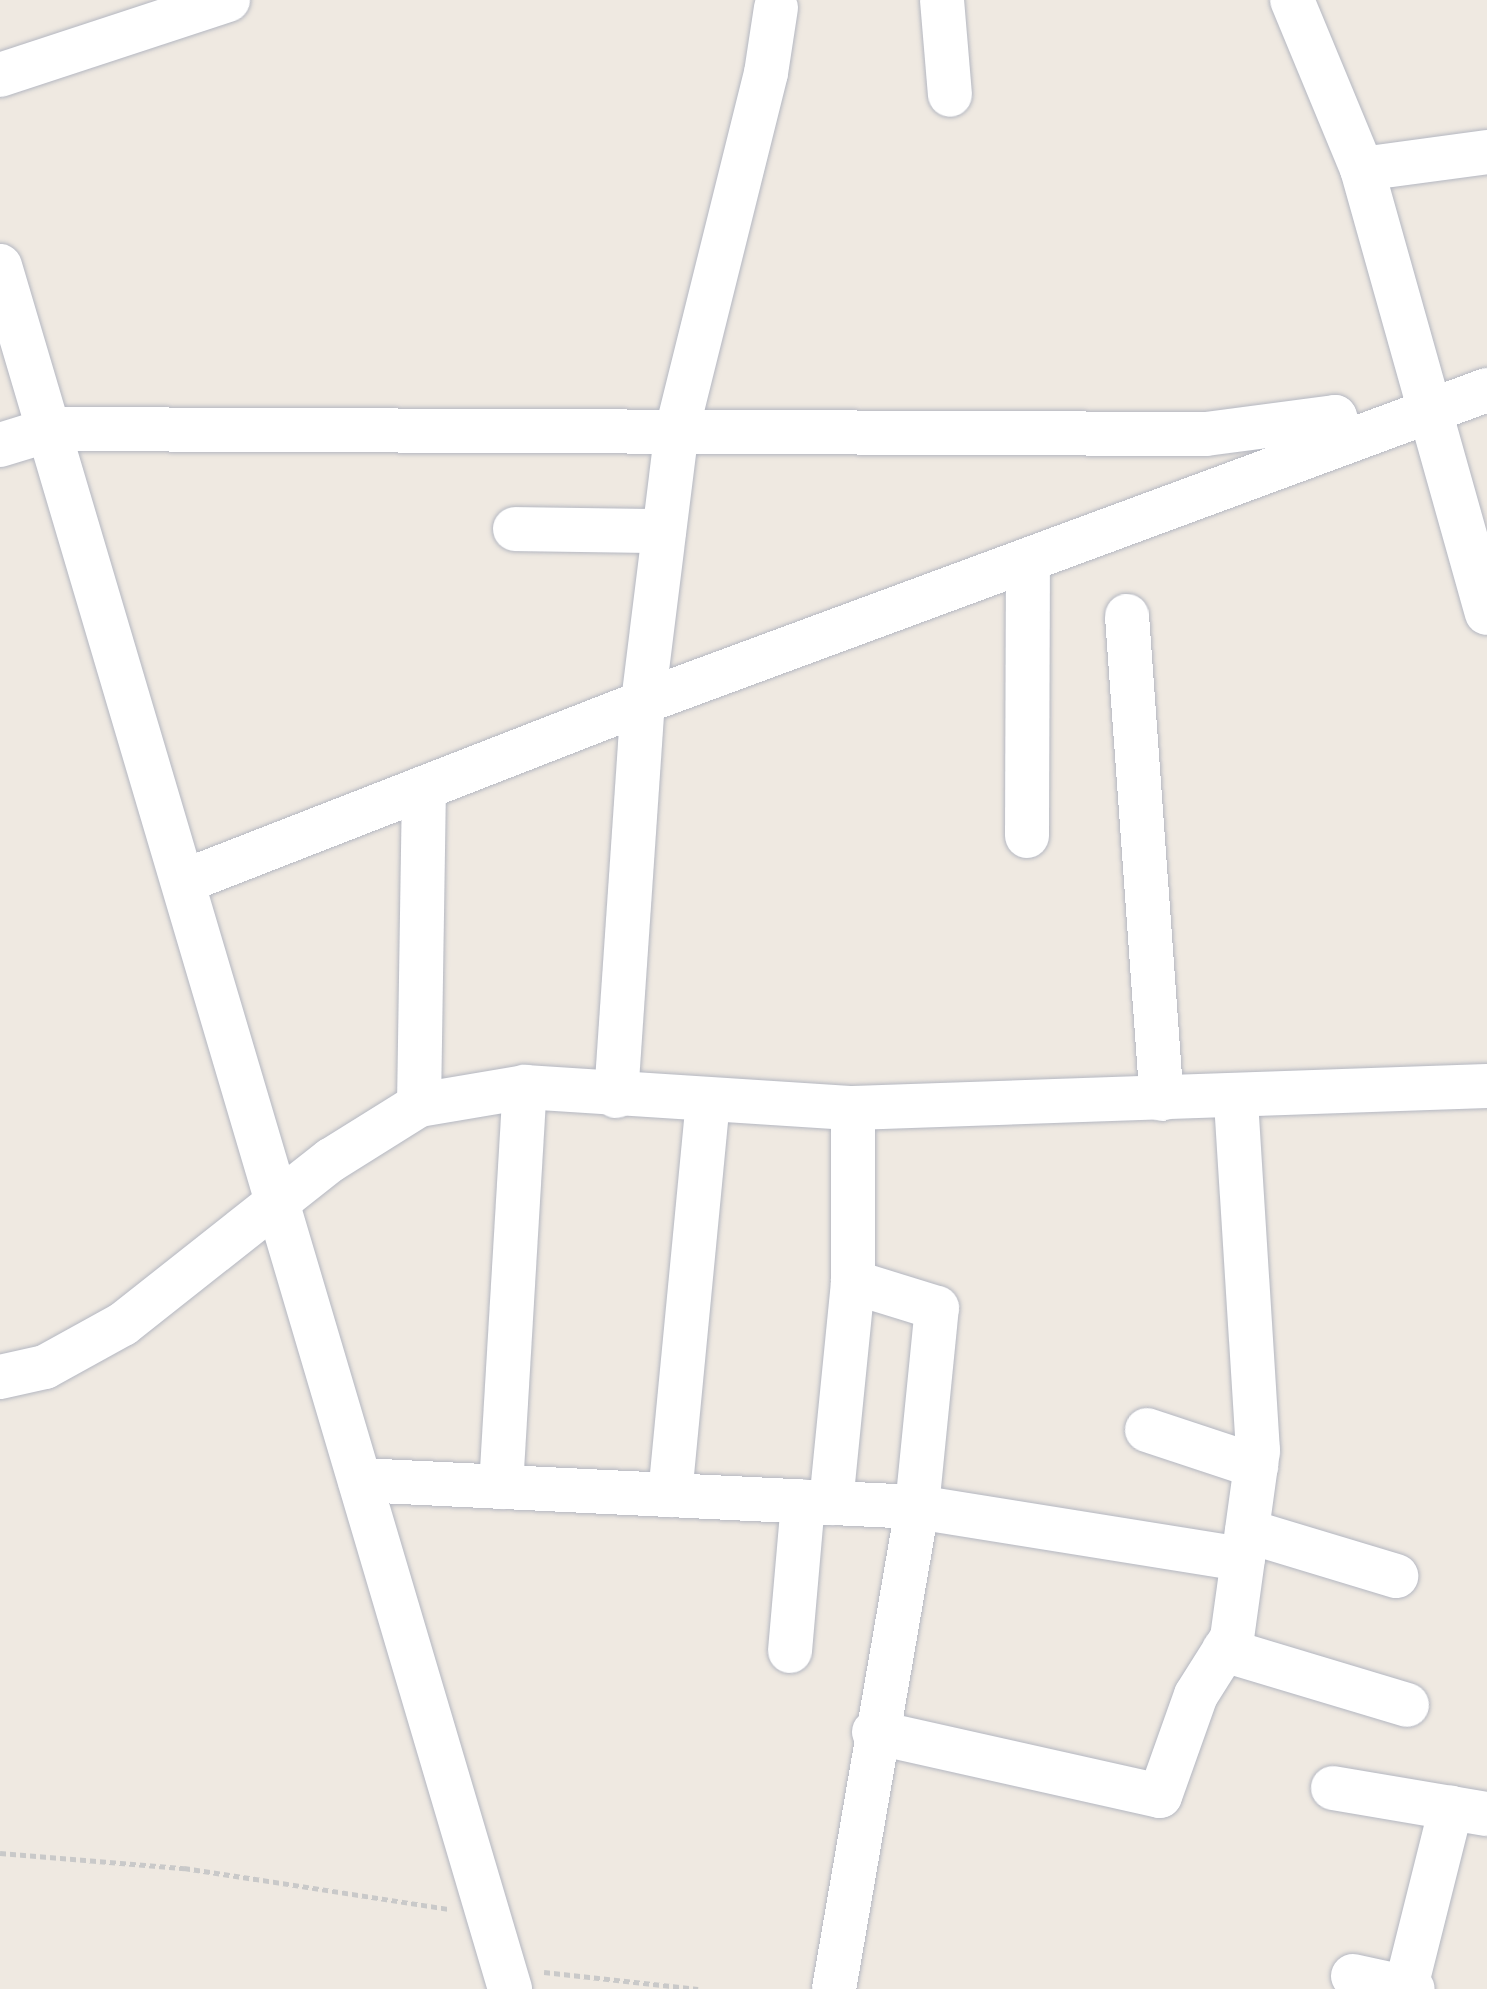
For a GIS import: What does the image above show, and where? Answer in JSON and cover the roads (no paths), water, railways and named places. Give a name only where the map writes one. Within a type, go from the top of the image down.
[{"type":"street","points":[[0,75],[228,0]]},
{"type":"street","points":[[942,0],[950,95]]},
{"type":"street","points":[[1292,0],[1362,169],[1487,613]]},
{"type":"street","points":[[616,1096],[643,702],[677,430],[766,73],[776,8]]},
{"type":"street","points":[[1362,169],[1487,152]]},
{"type":"street","points":[[0,266],[52,429],[281,1200],[484,1914],[507,1978]]},
{"type":"street","points":[[185,881],[643,702],[1487,390]]},
{"type":"street","points":[[0,445],[52,429],[1206,434],[1335,417],[1343,443]]},
{"type":"street","points":[[515,529],[664,531]]},
{"type":"street","points":[[1027,836],[1028,560]]},
{"type":"street","points":[[1127,616],[1162,1099]]},
{"type":"street","points":[[419,1105],[424,788]]},
{"type":"street","points":[[0,1377],[45,1367],[123,1324],[281,1200],[419,1105],[525,1087],[616,1096],[853,1108],[1487,1086]]},
{"type":"street","points":[[501,1487],[525,1087]]},
{"type":"street","points":[[874,1732],[1160,1796],[1196,1695],[1224,1650],[1245,1545],[1256,1466],[1236,1097]]},
{"type":"street","points":[[670,1495],[708,1101]]},
{"type":"street","points":[[790,1651],[853,1282],[853,1108]]},
{"type":"street","points":[[834,1989],[874,1732],[917,1507],[937,1308],[853,1282]]},
{"type":"street","points":[[1147,1430],[1256,1466]]},
{"type":"street","points":[[360,1480],[917,1507],[1245,1545],[1396,1576]]},
{"type":"street","points":[[1224,1650],[1407,1705]]},
{"type":"street","points":[[1333,1788],[1469,1811],[1409,1988],[1353,1976]]}]
